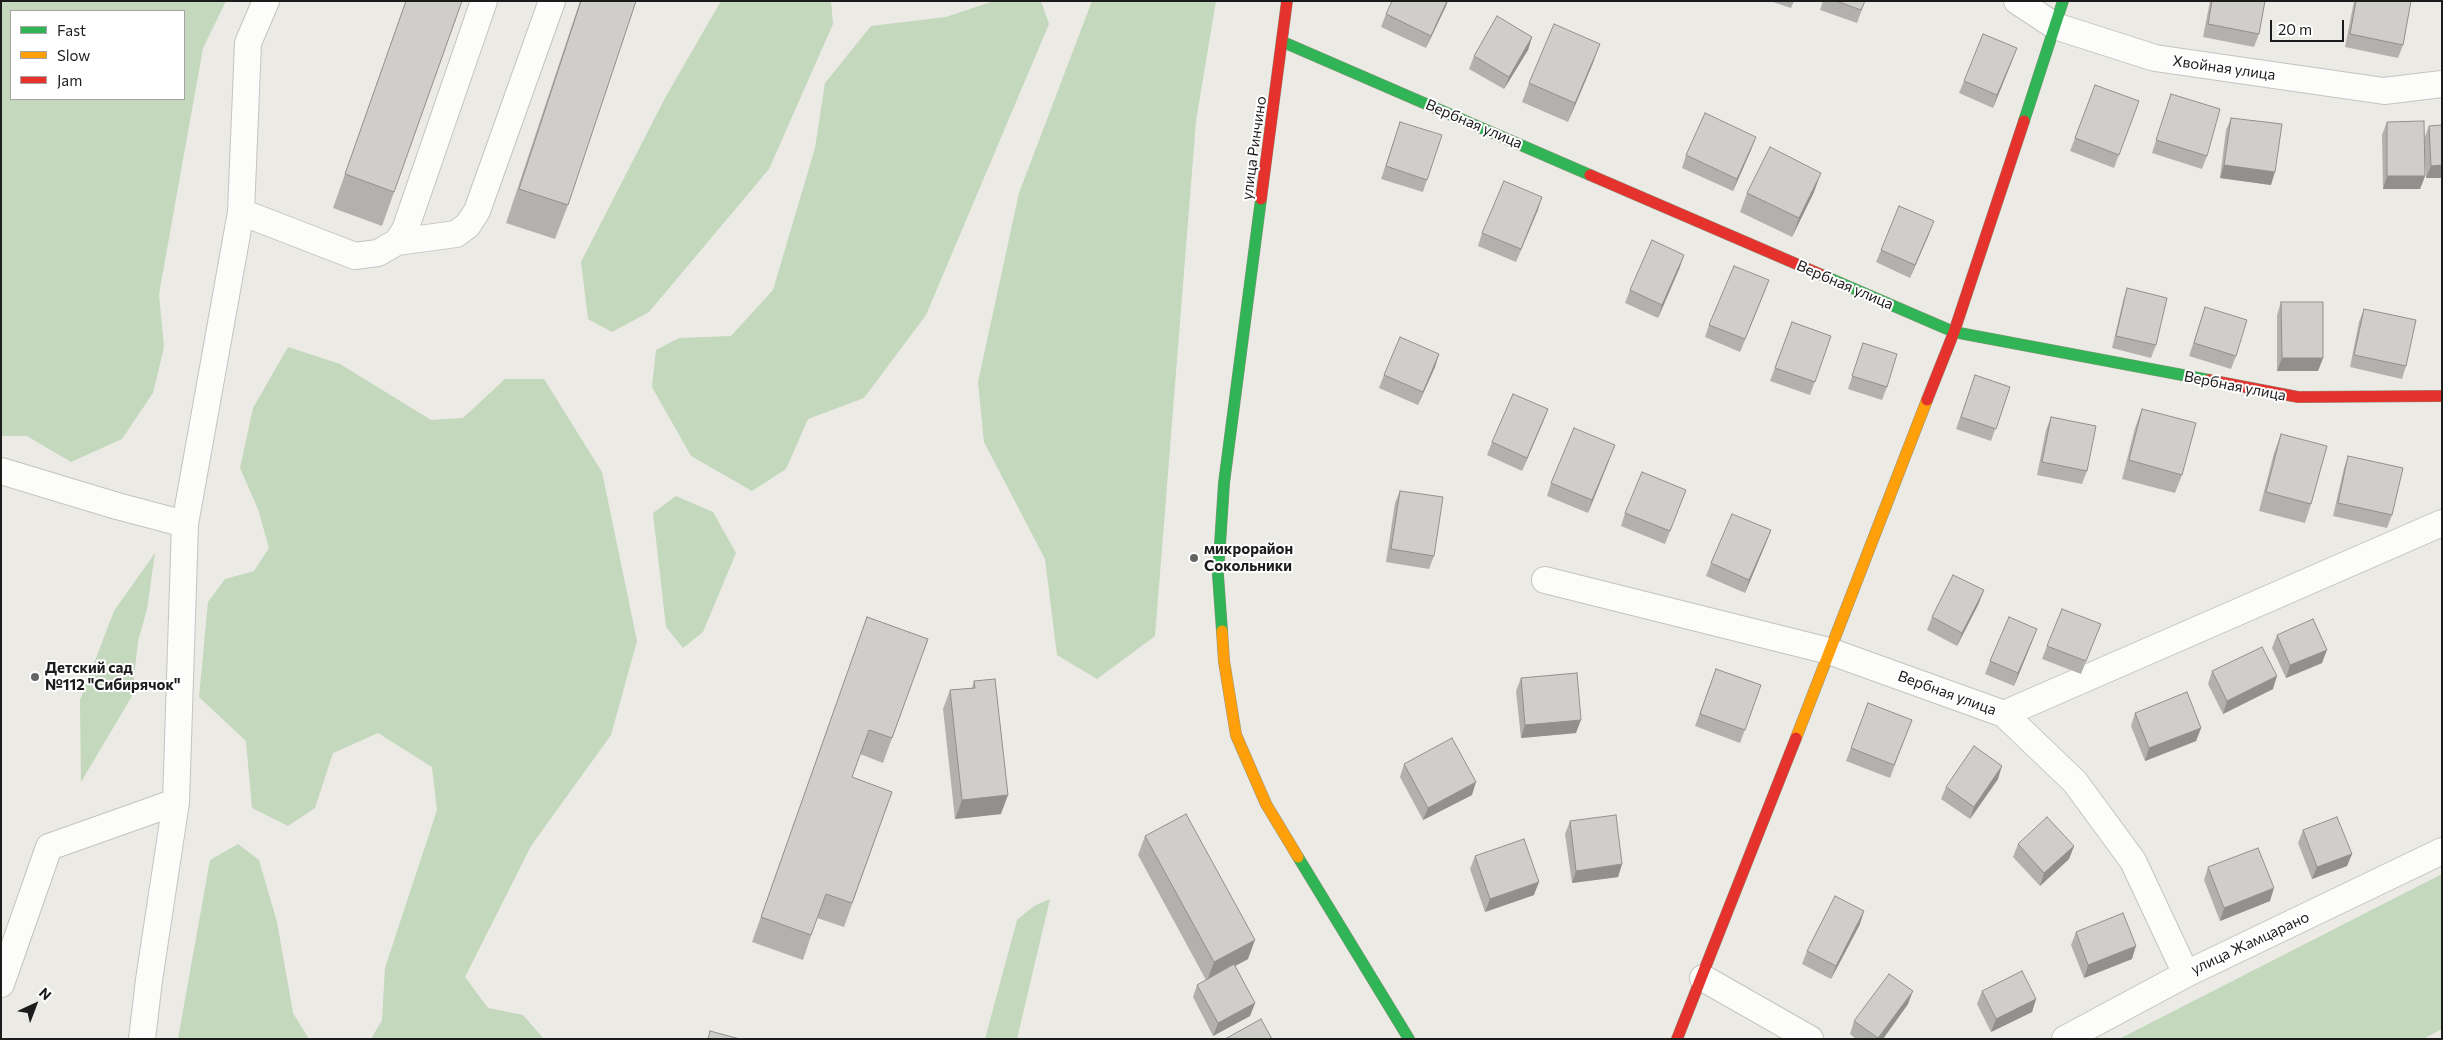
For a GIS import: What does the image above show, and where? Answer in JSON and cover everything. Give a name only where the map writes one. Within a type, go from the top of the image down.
[{"type":"street","points":[[142,1039],[148,980],[176,802],[185,524],[242,212],[248,43],[266,1]]},
{"type":"street","points":[[397,242],[405,230],[484,1]]},
{"type":"street","points":[[242,212],[356,256],[378,253],[397,242],[456,234],[468,225],[476,211],[552,1]]},
{"type":"street","name":"улица Ринчино","points":[[1288,1],[1224,483],[1218,575],[1224,660],[1236,735],[1266,804],[1409,1039]]},
{"type":"street","name":"Хвойная улица","points":[[2026,4],[2058,11],[2156,58],[2384,92],[2442,84]]},
{"type":"street","points":[[1676,1039],[1703,978],[1954,332],[2058,11]]},
{"type":"street","name":"Вербная улица","points":[[1283,42],[1954,332],[2298,398],[2442,396]]},
{"type":"street","points":[[1,471],[117,506],[185,524]]},
{"type":"street","name":"Вербная улица","points":[[1545,580],[1829,651],[2004,714],[2442,524]]},
{"type":"street","name":"улица Жамцарано","points":[[2004,714],[2075,782],[2133,861],[2186,974],[2442,851]]},
{"type":"street","points":[[1,984],[49,847],[176,802]]},
{"type":"street","points":[[2065,1039],[2186,974]]},
{"type":"street","points":[[1703,978],[1810,1039]]},
{"type":"green space","points":[[1,1],[226,1],[203,48],[159,294],[164,347],[153,393],[122,439],[71,462],[27,436],[1,436]]},
{"type":"green space","points":[[721,1],[831,1],[833,24],[769,169],[649,312],[612,332],[588,319],[581,262],[665,98]]},
{"type":"green space","points":[[994,1],[1041,1],[1049,24],[926,315],[864,398],[808,419],[786,469],[752,491],[691,456],[652,387],[656,350],[679,338],[731,336],[773,290],[815,148],[825,83],[871,26],[946,17]]},
{"type":"green space","points":[[1092,1],[1216,1],[1196,121],[1155,636],[1097,679],[1057,655],[1045,559],[984,442],[978,382],[1019,193]]},
{"type":"green space","points":[[288,347],[340,364],[431,420],[463,418],[505,379],[544,379],[602,472],[637,641],[611,735],[531,846],[465,977],[488,1008],[523,1015],[544,1039],[371,1039],[382,1020],[385,968],[437,810],[432,767],[378,733],[333,753],[315,808],[288,826],[252,808],[246,741],[199,697],[208,602],[225,579],[254,571],[269,548],[258,509],[240,468],[253,408]]},
{"type":"green space","points":[[676,496],[713,512],[736,553],[703,632],[683,648],[666,627],[653,513]]},
{"type":"green space","points":[[155,553],[147,609],[138,641],[132,696],[81,782],[80,700],[114,611]]},
{"type":"green space","points":[[238,844],[259,860],[277,922],[293,1013],[309,1039],[178,1039],[210,860]]},
{"type":"green space","points":[[2442,874],[2442,1029],[2423,1039],[2119,1039]]},
{"type":"green space","points":[[1050,899],[1017,1039],[985,1039],[1017,920],[1034,906]]},
{"type":"building","points":[[406,1],[462,1],[394,192],[345,174]]},
{"type":"building","points":[[581,1],[636,1],[568,205],[519,189]]},
{"type":"building","points":[[1392,1],[1447,1],[1431,36],[1386,14]]},
{"type":"building","points":[[1836,1],[1865,1],[1861,10]]},
{"type":"building","points":[[2212,1],[2265,1],[2259,34],[2208,24]]},
{"type":"building","points":[[2356,1],[2411,1],[2403,45],[2350,34]]},
{"type":"building","points":[[1497,16],[1532,37],[1509,77],[1474,56]]},
{"type":"building","points":[[1554,24],[1600,44],[1575,103],[1529,83]]},
{"type":"building","points":[[1983,34],[2017,48],[1997,95],[1964,81]]},
{"type":"building","points":[[2095,85],[2139,101],[2119,155],[2075,138]]},
{"type":"building","points":[[2171,94],[2220,109],[2207,156],[2156,140]]},
{"type":"building","points":[[1705,113],[1756,137],[1737,179],[1686,155]]},
{"type":"building","points":[[2231,118],[2282,124],[2275,172],[2224,165]]},
{"type":"building","points":[[2424,121],[2425,176],[2387,176],[2387,122]]},
{"type":"building","points":[[1400,122],[1442,135],[1427,180],[1386,166]]},
{"type":"building","points":[[2442,125],[2442,165],[2431,166],[2429,126]]},
{"type":"building","points":[[1770,147],[1821,173],[1799,218],[1747,193]]},
{"type":"building","points":[[1504,181],[1542,197],[1521,249],[1482,233]]},
{"type":"building","points":[[1899,206],[1934,221],[1915,265],[1881,250]]},
{"type":"building","points":[[1652,240],[1684,255],[1662,305],[1630,290]]},
{"type":"building","points":[[1734,266],[1769,280],[1745,339],[1709,325]]},
{"type":"building","points":[[2127,288],[2167,298],[2156,345],[2116,336]]},
{"type":"building","points":[[2281,302],[2323,302],[2323,358],[2282,358]]},
{"type":"building","points":[[2205,307],[2247,320],[2236,356],[2194,343]]},
{"type":"building","points":[[2364,309],[2416,320],[2406,366],[2354,355]]},
{"type":"building","points":[[1792,322],[1831,336],[1815,382],[1775,368]]},
{"type":"building","points":[[1400,337],[1439,354],[1423,392],[1384,375]]},
{"type":"building","points":[[1863,343],[1897,354],[1887,387],[1852,376]]},
{"type":"building","points":[[1975,375],[2010,387],[1996,429],[1961,417]]},
{"type":"building","points":[[1513,394],[1548,409],[1527,458],[1492,442]]},
{"type":"building","points":[[2142,409],[2196,423],[2182,475],[2129,460]]},
{"type":"building","points":[[2051,417],[2096,426],[2087,471],[2042,462]]},
{"type":"building","points":[[1574,428],[1615,445],[1592,500],[1551,483]]},
{"type":"building","points":[[2281,434],[2327,446],[2311,504],[2266,492]]},
{"type":"building","points":[[2348,456],[2403,468],[2392,515],[2338,503]]},
{"type":"building","points":[[1642,472],[1686,490],[1670,531],[1625,513]]},
{"type":"building","points":[[1400,491],[1443,497],[1434,556],[1391,549]]},
{"type":"building","points":[[1732,514],[1771,530],[1749,580],[1711,563]]},
{"type":"building","points":[[1953,575],[1984,590],[1962,633],[1932,617]]},
{"type":"building","points":[[2062,609],[2101,624],[2086,661],[2047,646]]},
{"type":"building","points":[[867,617],[928,639],[892,738],[869,730],[852,777],[892,792],[852,903],[826,894],[811,935],[761,917]]},
{"type":"building","points":[[2009,617],[2037,629],[2018,673],[1990,661]]},
{"type":"building","points":[[2313,619],[2327,650],[2290,665],[2277,635]]},
{"type":"building","points":[[2262,647],[2277,676],[2227,701],[2212,671]]},
{"type":"building","points":[[1716,669],[1761,685],[1745,730],[1700,714]]},
{"type":"building","points":[[1577,673],[1581,720],[1525,725],[1521,678]]},
{"type":"building","points":[[995,679],[1008,795],[962,800],[950,690],[975,688],[974,681]]},
{"type":"building","points":[[2187,692],[2201,728],[2149,748],[2135,713]]},
{"type":"building","points":[[1868,703],[1912,720],[1894,765],[1851,748]]},
{"type":"building","points":[[1452,738],[1476,782],[1428,808],[1404,764]]},
{"type":"building","points":[[1974,746],[2002,766],[1974,807],[1946,787]]},
{"type":"building","points":[[1186,814],[1255,940],[1214,962],[1145,836]]},
{"type":"building","points":[[1616,815],[1622,864],[1576,871],[1570,821]]},
{"type":"building","points":[[2047,817],[2074,846],[2044,873],[2018,844]]},
{"type":"building","points":[[2337,817],[2352,854],[2317,867],[2303,830]]},
{"type":"building","points":[[1524,839],[1539,882],[1490,899],[1475,856]]},
{"type":"building","points":[[2258,848],[2274,888],[2224,908],[2208,867]]},
{"type":"building","points":[[1835,896],[1864,911],[1836,966],[1807,951]]},
{"type":"building","points":[[2123,913],[2136,946],[2088,965],[2076,932]]},
{"type":"building","points":[[1234,964],[1255,1003],[1218,1023],[1197,985]]},
{"type":"building","points":[[2022,971],[2036,999],[1996,1019],[1982,991]]},
{"type":"building","points":[[1889,974],[1913,991],[1878,1038],[1854,1021]]},
{"type":"building","points":[[1261,1019],[1272,1039],[1225,1039]]},
{"type":"building","points":[[710,1031],[740,1039],[708,1039]]},
{"type":"traffic: fast","points":[[2024,121],[2063,1]]},
{"type":"traffic: fast","points":[[1283,42],[1590,175]]},
{"type":"traffic: fast","points":[[1222,631],[1218,575],[1224,483],[1261,199]]},
{"type":"traffic: fast","points":[[1822,275],[1954,332],[2209,380]]},
{"type":"traffic: fast","points":[[1298,857],[1409,1039]]},
{"type":"traffic: slow","points":[[1796,738],[1927,400]]},
{"type":"traffic: slow","points":[[1222,631],[1224,661],[1236,735],[1266,804],[1298,857]]},
{"type":"traffic: jam","points":[[1261,199],[1287,1]]},
{"type":"traffic: jam","points":[[1927,400],[1954,332],[2024,121]]},
{"type":"traffic: jam","points":[[1590,175],[1822,275]]},
{"type":"traffic: jam","points":[[2209,380],[2298,397],[2442,396]]},
{"type":"traffic: jam","points":[[1677,1039],[1796,738]]},
{"type":"place","name":"микрорайон Сокольники","points":[[1194,558]]},
{"type":"place","name":"Детский сад №112 \"Сибирячок\"","points":[[35,677]]}]
